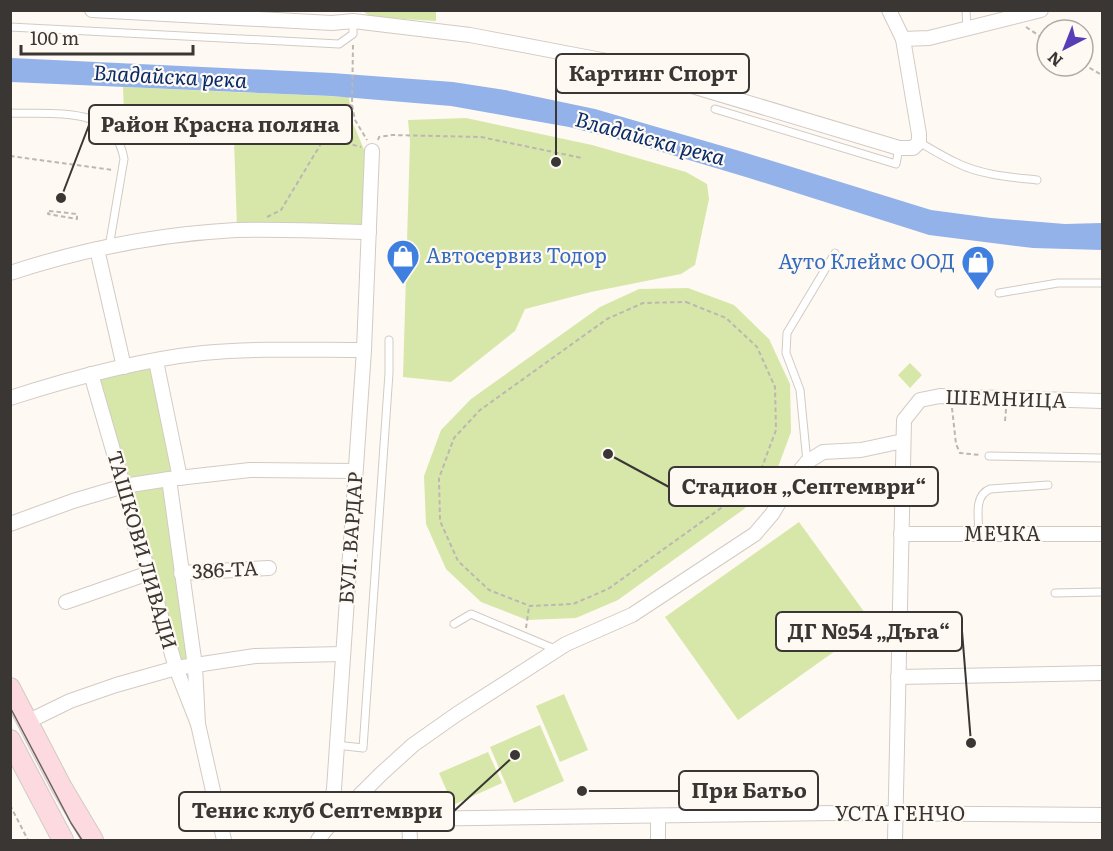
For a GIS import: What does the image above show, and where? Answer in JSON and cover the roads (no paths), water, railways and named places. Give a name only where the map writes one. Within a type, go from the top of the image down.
[{"type":"main road","points":[[10,688],[61,786],[93,840]]},
{"type":"main road","points":[[10,740],[63,840]]},
{"type":"street","points":[[92,10],[332,23],[352,22],[470,35],[612,62],[899,148],[916,145],[919,134],[903,39],[889,10]]},
{"type":"street","points":[[903,39],[929,38],[1041,10]]},
{"type":"street","name":"БУЛ. ВАРДАР","points":[[322,835],[334,789],[364,350],[372,151]]},
{"type":"street","points":[[10,273],[103,248],[165,237],[237,230],[369,232]]},
{"type":"street","points":[[103,248],[124,367]]},
{"type":"street","points":[[10,399],[91,374],[202,353],[255,350],[364,350]]},
{"type":"street","name":"ТАШКОВИ ЛИВАДИ","points":[[156,361],[174,478],[181,573],[195,666],[198,724]]},
{"type":"street","name":"ТАШКОВИ ЛИВАДИ","points":[[91,374],[176,668],[198,724],[224,840]]},
{"type":"street","name":"ШЕМНИЦА","points":[[895,840],[904,420],[920,400],[940,396],[1102,401]]},
{"type":"street","points":[[322,835],[381,774],[413,745],[557,650],[633,615],[755,534],[772,514],[794,478],[807,462],[823,452],[861,450],[903,441]]},
{"type":"street","points":[[10,524],[73,501],[124,486],[174,478],[250,470],[356,471]]},
{"type":"street","name":"МЕЧКА","points":[[901,534],[1102,534]]},
{"type":"street","name":"386-ТА","points":[[181,573],[269,568]]},
{"type":"street","points":[[66,602],[149,573]]},
{"type":"street","points":[[27,722],[70,701],[176,668],[255,656],[342,654]]},
{"type":"street","points":[[898,677],[1102,673]]},
{"type":"street","name":"УСТА ГЕНЧО","points":[[410,840],[409,819],[894,813],[1102,815]]},
{"type":"street","points":[[658,816],[658,840]]},
{"type":"lane","points":[[966,10],[967,30]]},
{"type":"lane","points":[[10,27],[339,44],[352,22]]},
{"type":"lane","points":[[715,109],[896,164],[899,148]]},
{"type":"lane","points":[[10,113],[80,116],[97,120],[108,126],[117,136],[124,159],[103,248]]},
{"type":"lane","points":[[916,145],[977,170],[1037,180]]},
{"type":"lane","points":[[807,462],[800,390],[786,353],[787,333],[835,253]]},
{"type":"lane","points":[[999,293],[1058,282],[1102,283]]},
{"type":"lane","points":[[336,746],[363,748],[388,385],[389,340]]},
{"type":"lane","points":[[989,456],[1102,458]]},
{"type":"lane","points":[[979,534],[979,500],[983,492],[990,489],[1048,485]]},
{"type":"lane","points":[[1055,593],[1102,592]]},
{"type":"lane","points":[[454,624],[471,615],[557,650]]},
{"type":"water","name":"Владайска река","points":[[11,58],[332,73],[453,82],[505,90],[595,109],[931,210],[1065,224],[1102,223],[1102,250],[1033,248],[929,235],[632,143],[569,127],[451,106],[331,96],[11,82]]},
{"type":"tram line","points":[[10,707],[82,840]]},
{"type":"place","name":"Картинг Спорт","points":[[556,162]]},
{"type":"place","name":"Район Красна поляна","points":[[61,198]]},
{"type":"place","name":"Автосервиз Тодор","points":[[403,285]]},
{"type":"place","name":"Ауто Клеймс ООД","points":[[978,291]]},
{"type":"place","name":"Стадион „Септември“","points":[[608,454]]},
{"type":"place","name":"ДГ №54 „Дъга“","points":[[971,743]]},
{"type":"place","name":"Тенис клуб Септември","points":[[515,755]]},
{"type":"place","name":"При Батьо","points":[[582,791]]}]
